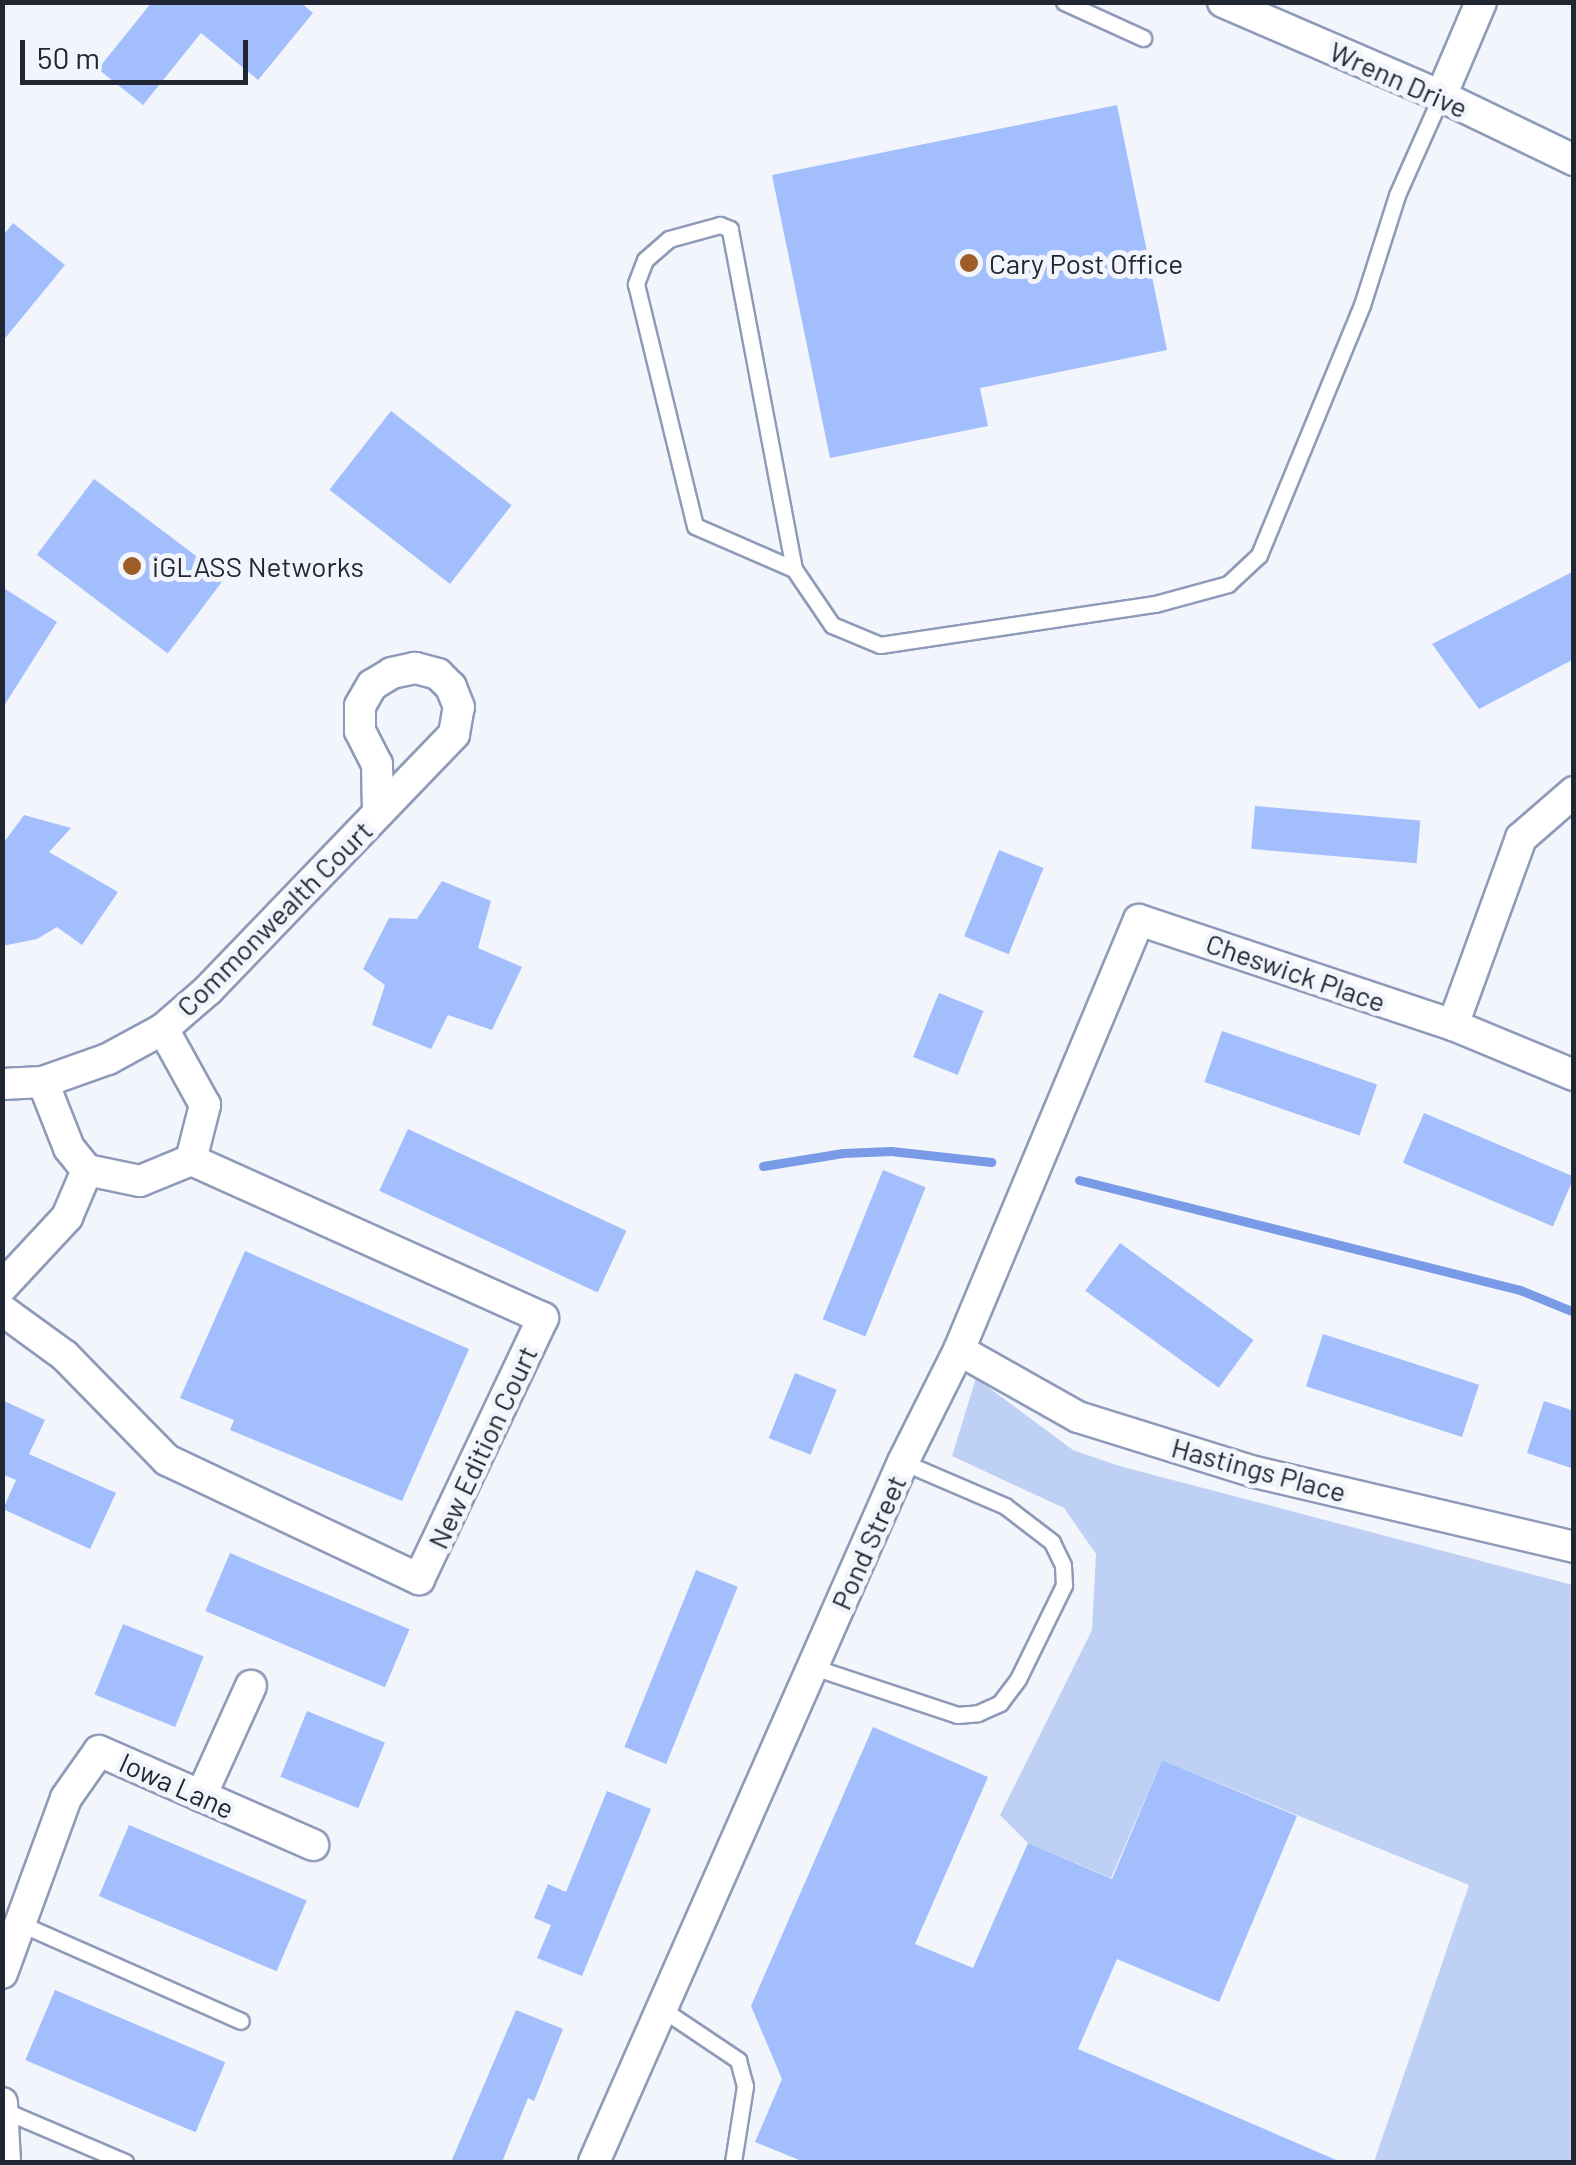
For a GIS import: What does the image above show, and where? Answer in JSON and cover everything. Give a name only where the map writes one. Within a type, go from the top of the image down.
[{"type":"street","name":"Wrenn Drive","points":[[1223,2],[1441,96],[1574,160]]},
{"type":"street","points":[[1441,96],[1480,2]]},
{"type":"street","name":"Commonwealth Court","points":[[2,1084],[43,1082],[108,1059],[163,1029],[217,981],[454,734],[459,707],[451,687],[438,674],[414,668],[392,672],[372,684],[360,706],[360,731],[377,764],[378,812]]},
{"type":"street","points":[[1453,1025],[1521,838],[1574,792]]},
{"type":"street","name":"Cheswick Place","points":[[1139,920],[1453,1025],[1574,1076]]},
{"type":"street","name":"Pond Street","points":[[594,2162],[904,1462],[959,1350],[1139,920]]},
{"type":"street","points":[[43,1082],[70,1148],[87,1170],[140,1181],[191,1160],[206,1105],[163,1029]]},
{"type":"street","name":"New Edition Court","points":[[2,1310],[65,1356],[167,1460],[419,1579],[543,1318],[191,1160]]},
{"type":"street","points":[[2,1287],[68,1217],[87,1170]]},
{"type":"street","name":"Hastings Place","points":[[959,1350],[1078,1417],[1255,1472],[1574,1547]]},
{"type":"street","points":[[201,1796],[251,1686]]},
{"type":"street","name":"Iowa Lane","points":[[2,1973],[66,1798],[98,1750],[313,1846]]},
{"type":"street","points":[[3,2106],[6,2162]]},
{"type":"lane","points":[[1064,2],[1143,38]]},
{"type":"lane","points":[[794,569],[696,526],[636,284],[645,260],[668,239],[720,225],[730,229],[794,569],[832,625],[880,644],[1155,604],[1228,584],[1259,555],[1362,305],[1397,195],[1441,96]]},
{"type":"lane","points":[[813,1668],[957,1715],[978,1713],[1000,1702],[1018,1680],[1064,1585],[1064,1565],[1052,1542],[1005,1506],[904,1462]]},
{"type":"lane","points":[[20,1924],[241,2021]]},
{"type":"lane","points":[[662,2009],[738,2060],[745,2086],[733,2162]]},
{"type":"lane","points":[[3,2106],[125,2162]]},
{"type":"shaded area","points":[[976,1378],[1073,1450],[1119,1466],[1573,1585],[1573,2162],[1374,2162],[1469,1885],[1162,1760],[1111,1878],[1028,1843],[1000,1815],[1092,1630],[1096,1554],[1064,1508],[952,1456]]},
{"type":"building","points":[[152,2],[300,2],[313,13],[258,80],[201,33],[143,105],[98,69]]},
{"type":"building","name":"Cary Post Office","points":[[1117,105],[1167,350],[980,388],[988,426],[830,458],[772,175]]},
{"type":"building","points":[[13,223],[65,265],[2,342],[2,237]]},
{"type":"building","points":[[391,411],[512,505],[450,584],[329,490]]},
{"type":"building","name":"iGLASS Networks","points":[[94,479],[225,578],[168,654],[37,555]]},
{"type":"building","points":[[1574,571],[1574,659],[1479,709],[1432,644]]},
{"type":"building","points":[[2,587],[57,622],[2,709]]},
{"type":"building","points":[[1255,806],[1420,820],[1417,863],[1251,849]]},
{"type":"building","points":[[24,815],[71,828],[49,852],[118,892],[82,945],[57,927],[37,939],[2,946],[2,845]]},
{"type":"building","points":[[999,850],[1044,868],[1009,954],[964,936]]},
{"type":"building","points":[[442,881],[491,901],[478,948],[522,967],[492,1030],[448,1015],[431,1049],[372,1025],[385,985],[363,969],[389,918],[417,919]]},
{"type":"building","points":[[939,993],[984,1011],[958,1075],[913,1057]]},
{"type":"building","points":[[1222,1031],[1377,1084],[1359,1135],[1204,1082]]},
{"type":"building","points":[[1424,1113],[1574,1177],[1553,1226],[1403,1163]]},
{"type":"building","points":[[408,1129],[626,1231],[598,1292],[379,1191]]},
{"type":"building","points":[[883,1170],[926,1187],[865,1337],[823,1319]]},
{"type":"building","points":[[1120,1243],[1253,1340],[1219,1388],[1085,1291]]},
{"type":"building","points":[[245,1251],[469,1349],[402,1501],[230,1430],[234,1420],[180,1398]]},
{"type":"building","points":[[1323,1334],[1479,1385],[1462,1437],[1306,1386]]},
{"type":"building","points":[[795,1373],[837,1390],[811,1455],[769,1438]]},
{"type":"building","points":[[2,1400],[45,1420],[29,1454],[116,1493],[90,1549],[3,1509],[16,1480],[2,1474]]},
{"type":"building","points":[[1544,1401],[1574,1411],[1574,1469],[1527,1453]]},
{"type":"building","points":[[230,1553],[409,1629],[385,1687],[205,1611]]},
{"type":"building","points":[[696,1570],[738,1587],[666,1764],[624,1747]]},
{"type":"building","points":[[123,1624],[204,1657],[175,1727],[95,1694]]},
{"type":"building","points":[[307,1711],[385,1742],[358,1808],[280,1777]]},
{"type":"building","points":[[873,1727],[988,1777],[915,1944],[973,1968],[1028,1843],[1112,1879],[1162,1760],[1297,1816],[1219,2002],[1117,1959],[1078,2049],[1341,2162],[804,2162],[755,2142],[782,2079],[751,2006]]},
{"type":"building","points":[[607,1791],[651,1809],[582,1976],[537,1958],[551,1925],[534,1918],[548,1884],[566,1892]]},
{"type":"building","points":[[129,1825],[307,1900],[277,1971],[99,1896]]},
{"type":"building","points":[[55,1990],[225,2062],[196,2132],[25,2060]]},
{"type":"building","points":[[516,2010],[563,2029],[534,2101],[528,2098],[502,2162],[451,2162]]},
{"type":"waterway","points":[[763,1166],[843,1153],[891,1151],[991,1162]]},
{"type":"waterway","points":[[1079,1180],[1520,1290],[1574,1312]]},
{"type":"place","name":"Cary Post Office","points":[[969,263]]},
{"type":"place","name":"iGLASS Networks","points":[[132,566]]}]
